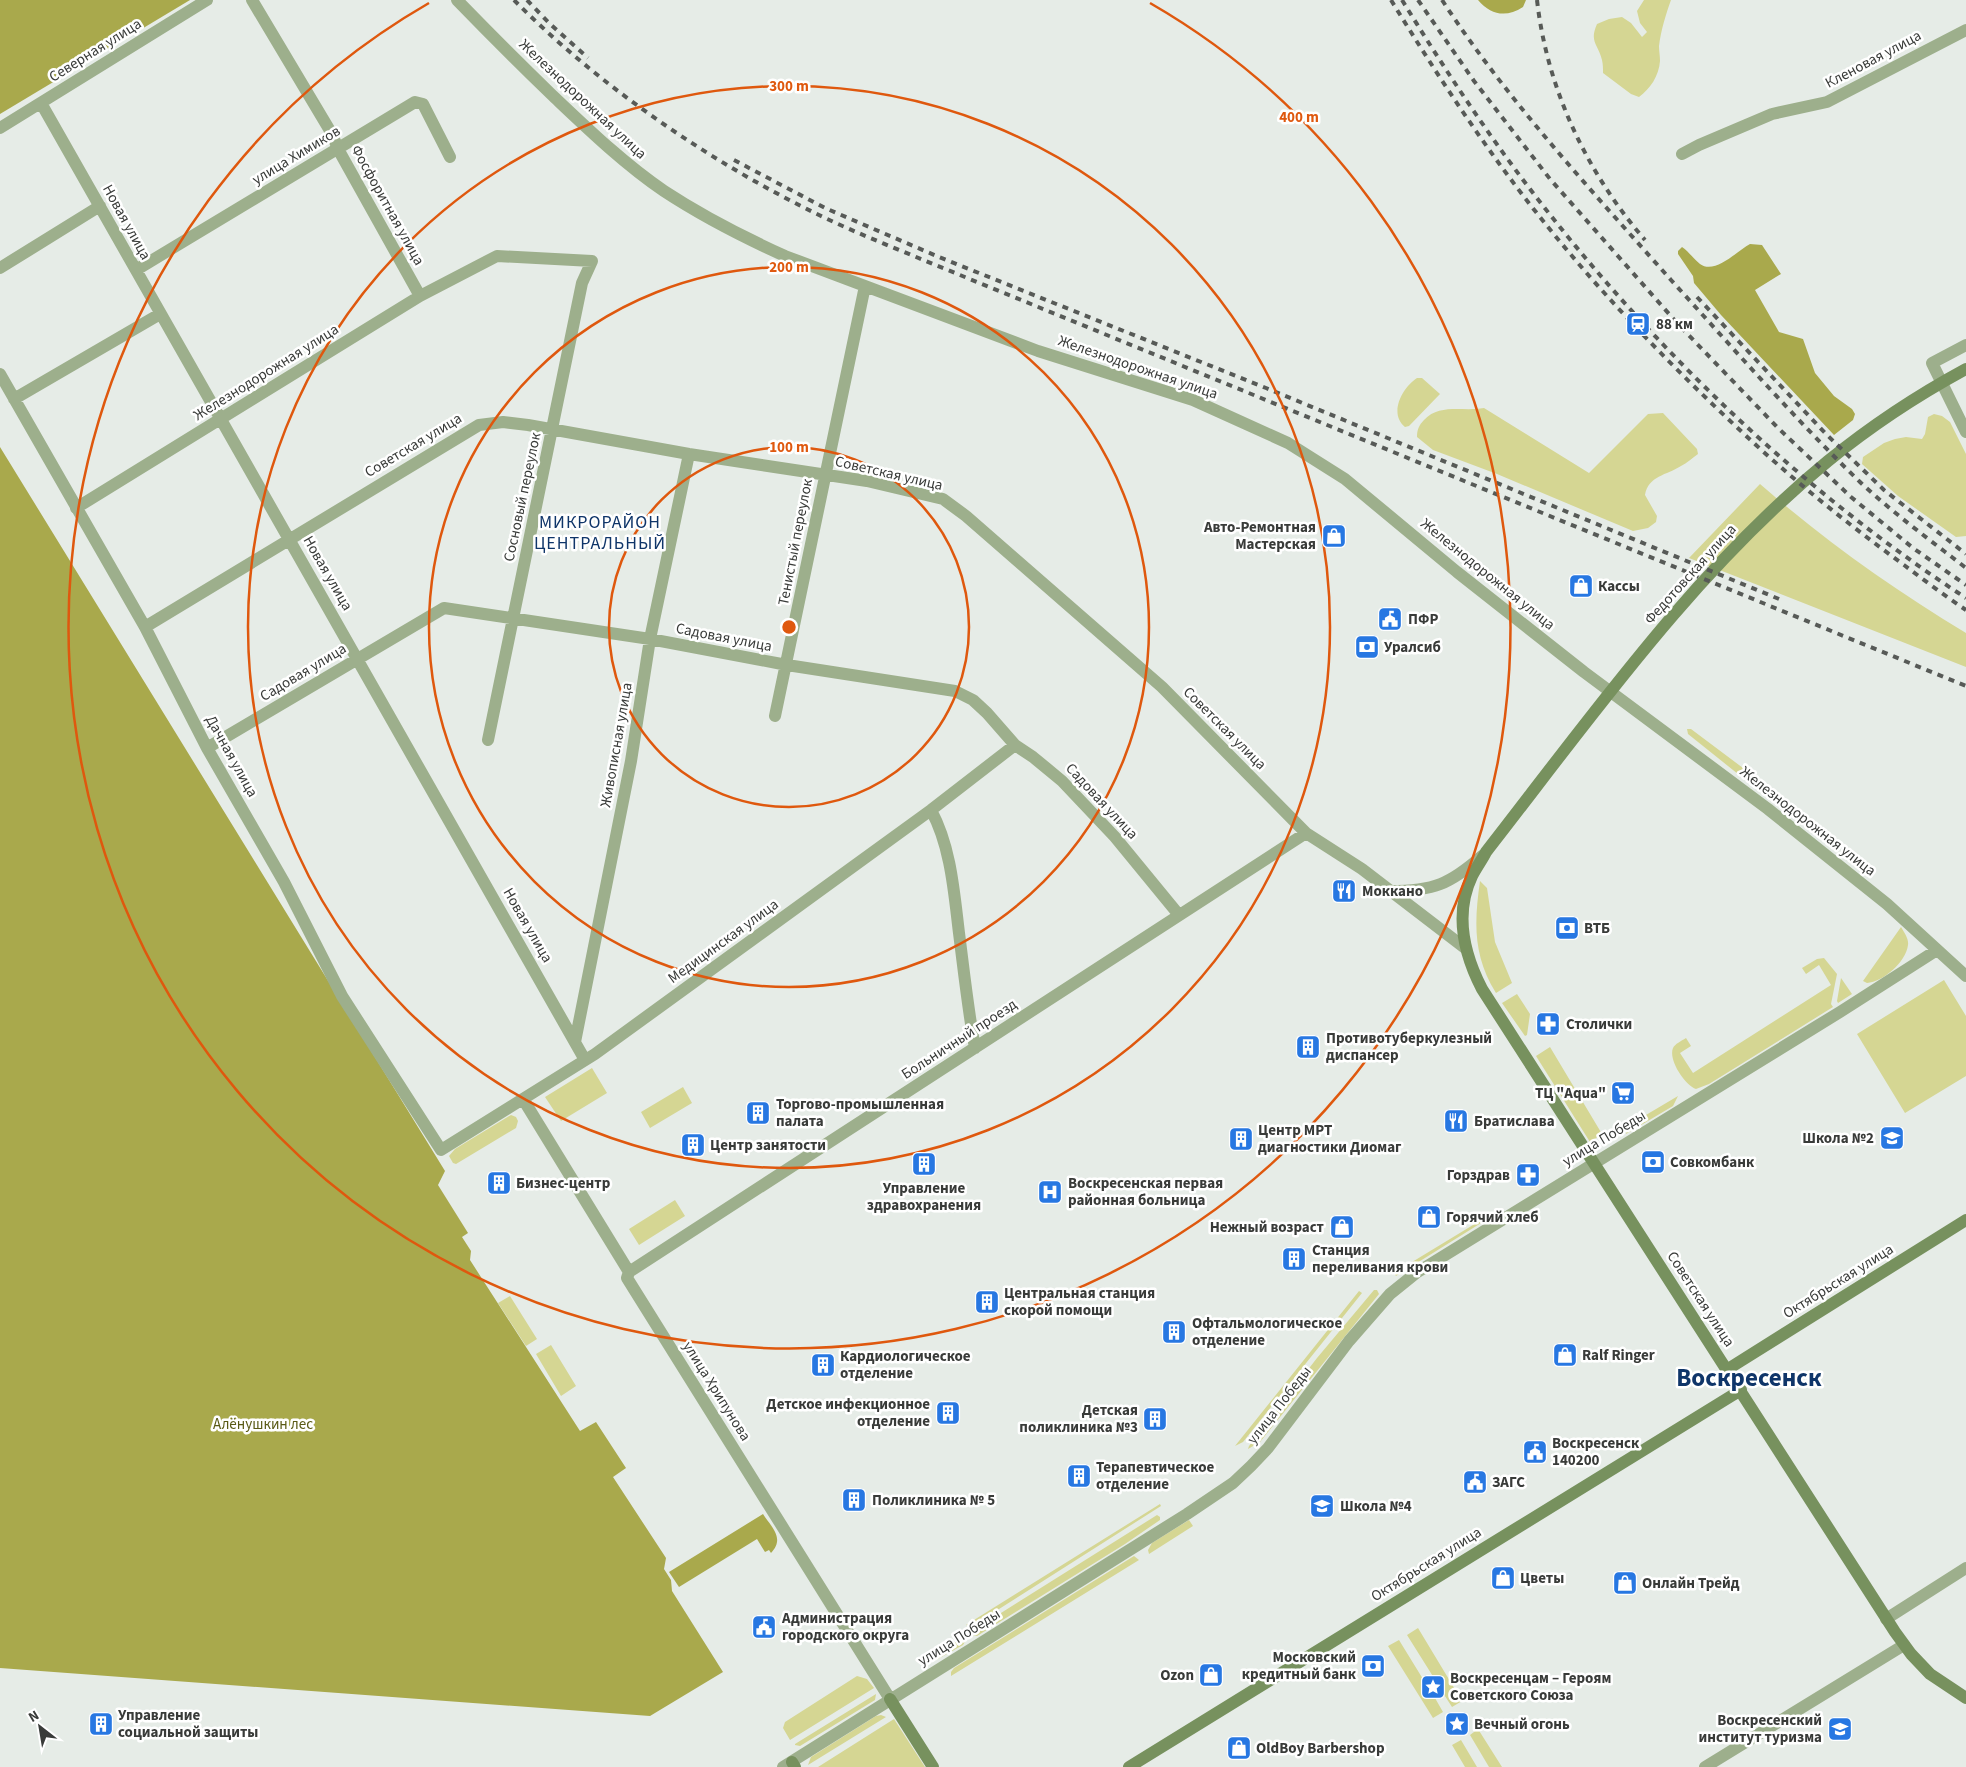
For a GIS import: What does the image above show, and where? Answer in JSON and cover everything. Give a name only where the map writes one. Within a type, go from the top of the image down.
[{"type":"main road","name":"Федотовская улица","points":[[1486,852],[1656,635],[1758,525],[1828,461],[1853,441],[1897,410],[1966,369]]},
{"type":"main road","name":"Советская улица","points":[[1486,852],[1472,876],[1467,891],[1462,920],[1465,948],[1482,989],[1728,1369],[1886,1619],[1904,1645],[1930,1674],[1966,1698]]},
{"type":"main road","name":"Октябрьская улица","points":[[1728,1369],[1966,1220]]},
{"type":"main road","name":"Октябрьская улица","points":[[1129,1767],[1741,1390]]},
{"type":"main road","points":[[890,1699],[933,1767]]},
{"type":"street","name":"Северная улица","points":[[0,128],[207,0]]},
{"type":"street","name":"Фосфоритная улица","points":[[252,0],[332,134],[338,149],[420,296]]},
{"type":"street","name":"Железнодорожная улица","points":[[457,0],[596,136],[629,165],[664,190],[754,242],[785,256],[1038,351],[1193,400],[1288,443],[1345,479],[1464,578],[1888,904],[1966,976]]},
{"type":"street","name":"Кленовая улица","points":[[1682,154],[1772,114],[1828,102],[1966,30]]},
{"type":"street","name":"улица Химиков","points":[[136,270],[415,102],[423,104],[450,157]]},
{"type":"street","name":"Новая улица","points":[[41,103],[585,1060]]},
{"type":"street","points":[[0,268],[100,206]]},
{"type":"street","name":"Железнодорожная улица","points":[[76,508],[420,296],[497,256],[592,261]]},
{"type":"street","name":"Сосновый переулок","points":[[488,740],[582,283],[592,261]]},
{"type":"street","name":"Тенистый переулок","points":[[775,716],[865,286]]},
{"type":"street","points":[[14,399],[160,314]]},
{"type":"street","points":[[1966,345],[1932,363],[1966,432]]},
{"type":"street","name":"Дачная улица","points":[[0,374],[145,627],[207,748],[284,882],[342,996],[441,1150]]},
{"type":"street","name":"Советская улица","points":[[145,627],[479,425],[503,422],[689,454],[867,481],[943,499],[966,516],[1162,687],[1306,832],[1362,869],[1465,948]]},
{"type":"street","name":"Живописная улица","points":[[575,1042],[631,761],[650,639],[689,454]]},
{"type":"street","name":"Садовая улица","points":[[207,748],[444,608],[650,639],[787,665],[955,691],[973,700],[987,713],[1015,746],[1033,757],[1068,788],[1115,836],[1179,916]]},
{"type":"street","name":"Медицинская улица","points":[[441,1150],[585,1060],[931,810],[1015,746]]},
{"type":"street","points":[[931,810],[946,852],[954,889],[968,1008],[975,1048]]},
{"type":"street","name":"Больничный проезд","points":[[629,1272],[1306,832]]},
{"type":"street","points":[[1390,891],[1406,891],[1440,885],[1454,878],[1486,852]]},
{"type":"street","name":"улица Победы","points":[[790,1765],[890,1699],[1187,1514],[1233,1483],[1268,1448],[1349,1341],[1390,1294],[1416,1273],[1840,1012],[1937,950]]},
{"type":"street","name":"улица Хрипунова","points":[[522,1099],[629,1272],[628,1278],[890,1699]]},
{"type":"street","points":[[1886,1619],[1966,1568]]},
{"type":"street","points":[[1705,1767],[1904,1645]]},
{"type":"green space","points":[[0,0],[190,0],[0,114]]},
{"type":"green space","points":[[1478,0],[1526,0],[1523,7],[1505,14],[1493,12]]},
{"type":"green space","points":[[1644,0],[1671,0],[1660,40],[1658,72],[1647,90],[1639,97],[1631,94],[1603,73],[1602,60],[1594,35],[1597,24],[1609,19],[1622,17],[1631,23],[1642,37],[1647,32],[1640,23],[1637,11]]},
{"type":"green space","points":[[1750,244],[1762,245],[1781,274],[1755,290],[1779,332],[1803,339],[1815,373],[1834,396],[1852,409],[1855,414],[1853,420],[1834,435],[1721,315],[1694,283],[1693,276],[1678,254],[1682,247],[1700,264],[1706,267],[1726,261]]},
{"type":"green space","points":[[1417,378],[1422,378],[1440,394],[1409,426],[1405,427],[1398,415],[1399,401],[1407,387]]},
{"type":"green space","points":[[1484,408],[1589,473],[1648,414],[1663,413],[1697,449],[1698,454],[1650,484],[1645,495],[1657,516],[1656,522],[1648,528],[1633,531],[1497,474],[1433,450],[1417,437],[1417,432],[1422,422],[1430,415],[1444,410]]},
{"type":"green space","points":[[1934,414],[1942,416],[1950,422],[1966,454],[1966,536],[1956,537],[1898,496],[1862,464],[1863,457],[1884,443],[1906,437],[1922,439],[1925,434],[1928,417]]},
{"type":"green space","name":"Алёнушкин лес","points":[[0,447],[445,1171],[438,1185],[468,1233],[462,1237],[471,1251],[470,1260],[580,1431],[596,1422],[626,1468],[613,1477],[666,1558],[664,1569],[671,1580],[672,1591],[723,1672],[650,1716],[0,1668]]},
{"type":"green space","points":[[1760,484],[1809,525],[1860,563],[1966,633],[1966,667],[1689,558]]},
{"type":"green space","points":[[1687,729],[1691,729],[1743,768],[1744,772],[1738,774],[1688,734]]},
{"type":"green space","points":[[1480,881],[1487,888],[1495,942],[1512,983],[1496,993],[1483,966],[1477,939],[1476,925]]},
{"type":"green space","points":[[1901,927],[1908,943],[1903,958],[1893,970],[1880,979],[1867,983],[1863,981]]},
{"type":"green space","points":[[1824,958],[1837,974],[1831,1004],[1833,1007],[1709,1084],[1696,1089],[1687,1083],[1678,1072],[1673,1059],[1672,1053],[1675,1045],[1686,1038],[1691,1046],[1680,1053],[1693,1073],[1831,985],[1819,965],[1806,974],[1802,968],[1817,959]]},
{"type":"green space","points":[[1841,978],[1852,994],[1838,1003],[1837,1001]]},
{"type":"green space","points":[[1944,980],[1966,1016],[1966,1076],[1905,1113],[1857,1034]]},
{"type":"green space","points":[[1517,994],[1530,1014],[1527,1035],[1525,1036],[1502,1003]]},
{"type":"green space","points":[[1550,1047],[1602,1134],[1590,1142],[1536,1056]]},
{"type":"green space","points":[[592,1068],[607,1093],[561,1121],[545,1097]]},
{"type":"green space","points":[[683,1087],[692,1103],[650,1128],[641,1112]]},
{"type":"green space","points":[[1678,1096],[1673,1106],[1626,1134],[1629,1125]]},
{"type":"green space","points":[[511,1115],[516,1117],[518,1121],[516,1128],[456,1164],[453,1163],[449,1156],[455,1149]]},
{"type":"green space","points":[[675,1200],[685,1216],[639,1245],[629,1229]]},
{"type":"green space","points":[[1501,1208],[1502,1210],[1396,1276],[1394,1273]]},
{"type":"green space","points":[[1374,1290],[1377,1290],[1379,1294],[1260,1442],[1248,1449],[1317,1358]]},
{"type":"green space","points":[[1359,1291],[1362,1293],[1243,1442],[1235,1446]]},
{"type":"green space","points":[[510,1296],[537,1339],[526,1346],[498,1303]]},
{"type":"green space","points":[[551,1345],[576,1386],[561,1396],[536,1354]]},
{"type":"green space","points":[[1160,1504],[1161,1506],[977,1623],[969,1626],[966,1625]]},
{"type":"green space","points":[[763,1514],[776,1533],[777,1543],[771,1553],[769,1550],[765,1552],[757,1539],[679,1587],[669,1572]]},
{"type":"green space","points":[[1157,1515],[1160,1517],[1160,1520],[1125,1544],[977,1636],[973,1635],[974,1630]]},
{"type":"green space","points":[[1189,1520],[1193,1526],[1149,1554],[1148,1550],[1152,1543]]},
{"type":"green space","points":[[1134,1556],[1139,1560],[951,1676],[954,1668]]},
{"type":"green space","points":[[1418,1628],[1462,1701],[1452,1707],[1443,1693],[1445,1691],[1436,1678],[1434,1678],[1407,1635]]},
{"type":"green space","points":[[962,1638],[966,1640],[963,1645],[936,1660],[933,1659],[935,1655]]},
{"type":"green space","points":[[1399,1640],[1426,1684],[1424,1685],[1432,1698],[1435,1698],[1443,1712],[1433,1718],[1388,1646]]},
{"type":"green space","points":[[857,1676],[867,1679],[874,1688],[790,1740],[783,1728],[785,1722]]},
{"type":"green space","points":[[876,1694],[875,1700],[800,1746],[795,1745],[795,1744]]},
{"type":"green space","points":[[876,1716],[886,1717],[808,1765],[811,1757]]},
{"type":"green space","points":[[894,1719],[925,1767],[818,1767]]},
{"type":"green space","points":[[1478,1729],[1502,1767],[1489,1767],[1470,1735]]},
{"type":"green space","points":[[1461,1740],[1477,1767],[1465,1767],[1452,1745]]},
{"type":"railway","points":[[514,0],[582,62],[658,120],[737,171],[833,222],[1966,686]]},
{"type":"railway","points":[[527,0],[550,24],[588,58]]},
{"type":"railway","points":[[1391,0],[1446,87],[1506,173],[1572,256],[1648,340],[1701,393],[1792,477],[1828,507],[1966,610]]},
{"type":"railway","points":[[1402,0],[1432,49],[1496,143],[1577,248],[1626,305],[1678,360],[1787,463],[1904,556],[1966,598]]},
{"type":"railway","points":[[1418,0],[1474,81],[1550,179],[1677,323],[1777,427],[1851,497],[1913,548],[1966,585]]},
{"type":"railway","points":[[1442,0],[1494,74],[1551,144],[1671,280],[1811,433],[1860,482],[1966,568]]},
{"type":"railway","points":[[1537,0],[1550,66],[1573,128],[1605,187],[1645,240]]},
{"type":"railway","points":[[734,160],[825,208],[939,257],[1266,388],[1779,599]]},
{"type":"railway","points":[[1697,297],[1826,434],[1884,490],[1966,554]]},
{"type":"place","name":"88 км","points":[[1638,324]]},
{"type":"place","name":"Авто-Ремонтная Мастерская","points":[[1334,536]]},
{"type":"place","name":"Кассы","points":[[1581,586]]},
{"type":"place","name":"ПФР","points":[[1390,619]]},
{"type":"place","name":"Уралсиб","points":[[1367,647]]},
{"type":"place","name":"Моккано","points":[[1344,891]]},
{"type":"place","name":"ВТБ","points":[[1567,928]]},
{"type":"place","name":"Столички","points":[[1548,1024]]},
{"type":"place","name":"Противотуберкулезный диспансер","points":[[1308,1047]]},
{"type":"place","name":"ТЦ \"Aqua\"","points":[[1623,1093]]},
{"type":"place","name":"Торгово-промышленная палата","points":[[758,1113]]},
{"type":"place","name":"Братислава","points":[[1456,1121]]},
{"type":"place","name":"Школа №2","points":[[1892,1138]]},
{"type":"place","name":"Центр МРТ диагностики Диомаг","points":[[1241,1139]]},
{"type":"place","name":"Центр занятости","points":[[693,1145]]},
{"type":"place","name":"Совкомбанк","points":[[1653,1162]]},
{"type":"place","name":"Управление здравохранения","points":[[924,1164]]},
{"type":"place","name":"Горздрав","points":[[1528,1175]]},
{"type":"place","name":"Бизнес-центр","points":[[499,1183]]},
{"type":"place","name":"Воскресенская первая районная больница","points":[[1050,1192]]},
{"type":"place","name":"Горячий хлеб","points":[[1429,1217]]},
{"type":"place","name":"Нежный возраст","points":[[1342,1227]]},
{"type":"place","name":"Станция переливания крови","points":[[1294,1259]]},
{"type":"place","name":"Центральная станция скорой помощи","points":[[987,1302]]},
{"type":"place","name":"Офтальмологическое отделение","points":[[1174,1332]]},
{"type":"place","name":"Ralf Ringer","points":[[1565,1355]]},
{"type":"place","name":"Кардиологическое отделение","points":[[823,1365]]},
{"type":"place","name":"Детское инфекционное отделение","points":[[948,1413]]},
{"type":"place","name":"Детская поликлиника №3","points":[[1155,1419]]},
{"type":"place","name":"Воскресенск 140200","points":[[1535,1452]]},
{"type":"place","name":"Терапевтическое отделение","points":[[1079,1476]]},
{"type":"place","name":"ЗАГС","points":[[1475,1482]]},
{"type":"place","name":"Поликлиника № 5","points":[[854,1500]]},
{"type":"place","name":"Школа №4","points":[[1322,1506]]},
{"type":"place","name":"Цветы","points":[[1503,1578]]},
{"type":"place","name":"Онлайн Трейд","points":[[1625,1583]]},
{"type":"place","name":"Администрация городского округа","points":[[764,1627]]},
{"type":"place","name":"Московский кредитный банк","points":[[1373,1666]]},
{"type":"place","name":"Ozon","points":[[1211,1675]]},
{"type":"place","name":"Воскресенцам – Героям Советского Союза","points":[[1433,1687]]},
{"type":"place","name":"Управление социальной защиты","points":[[101,1724]]},
{"type":"place","name":"Вечный огонь","points":[[1457,1724]]},
{"type":"place","name":"Воскресенский институт туризма","points":[[1840,1729]]},
{"type":"place","name":"OldBoy Barbershop","points":[[1239,1748]]},
{"type":"district","name":"МИКРОРАЙОН ЦЕНТРАЛЬНЫЙ","points":[[600,532]]},
{"type":"district","name":"Воскресенск","points":[[1749,1377]]}]
